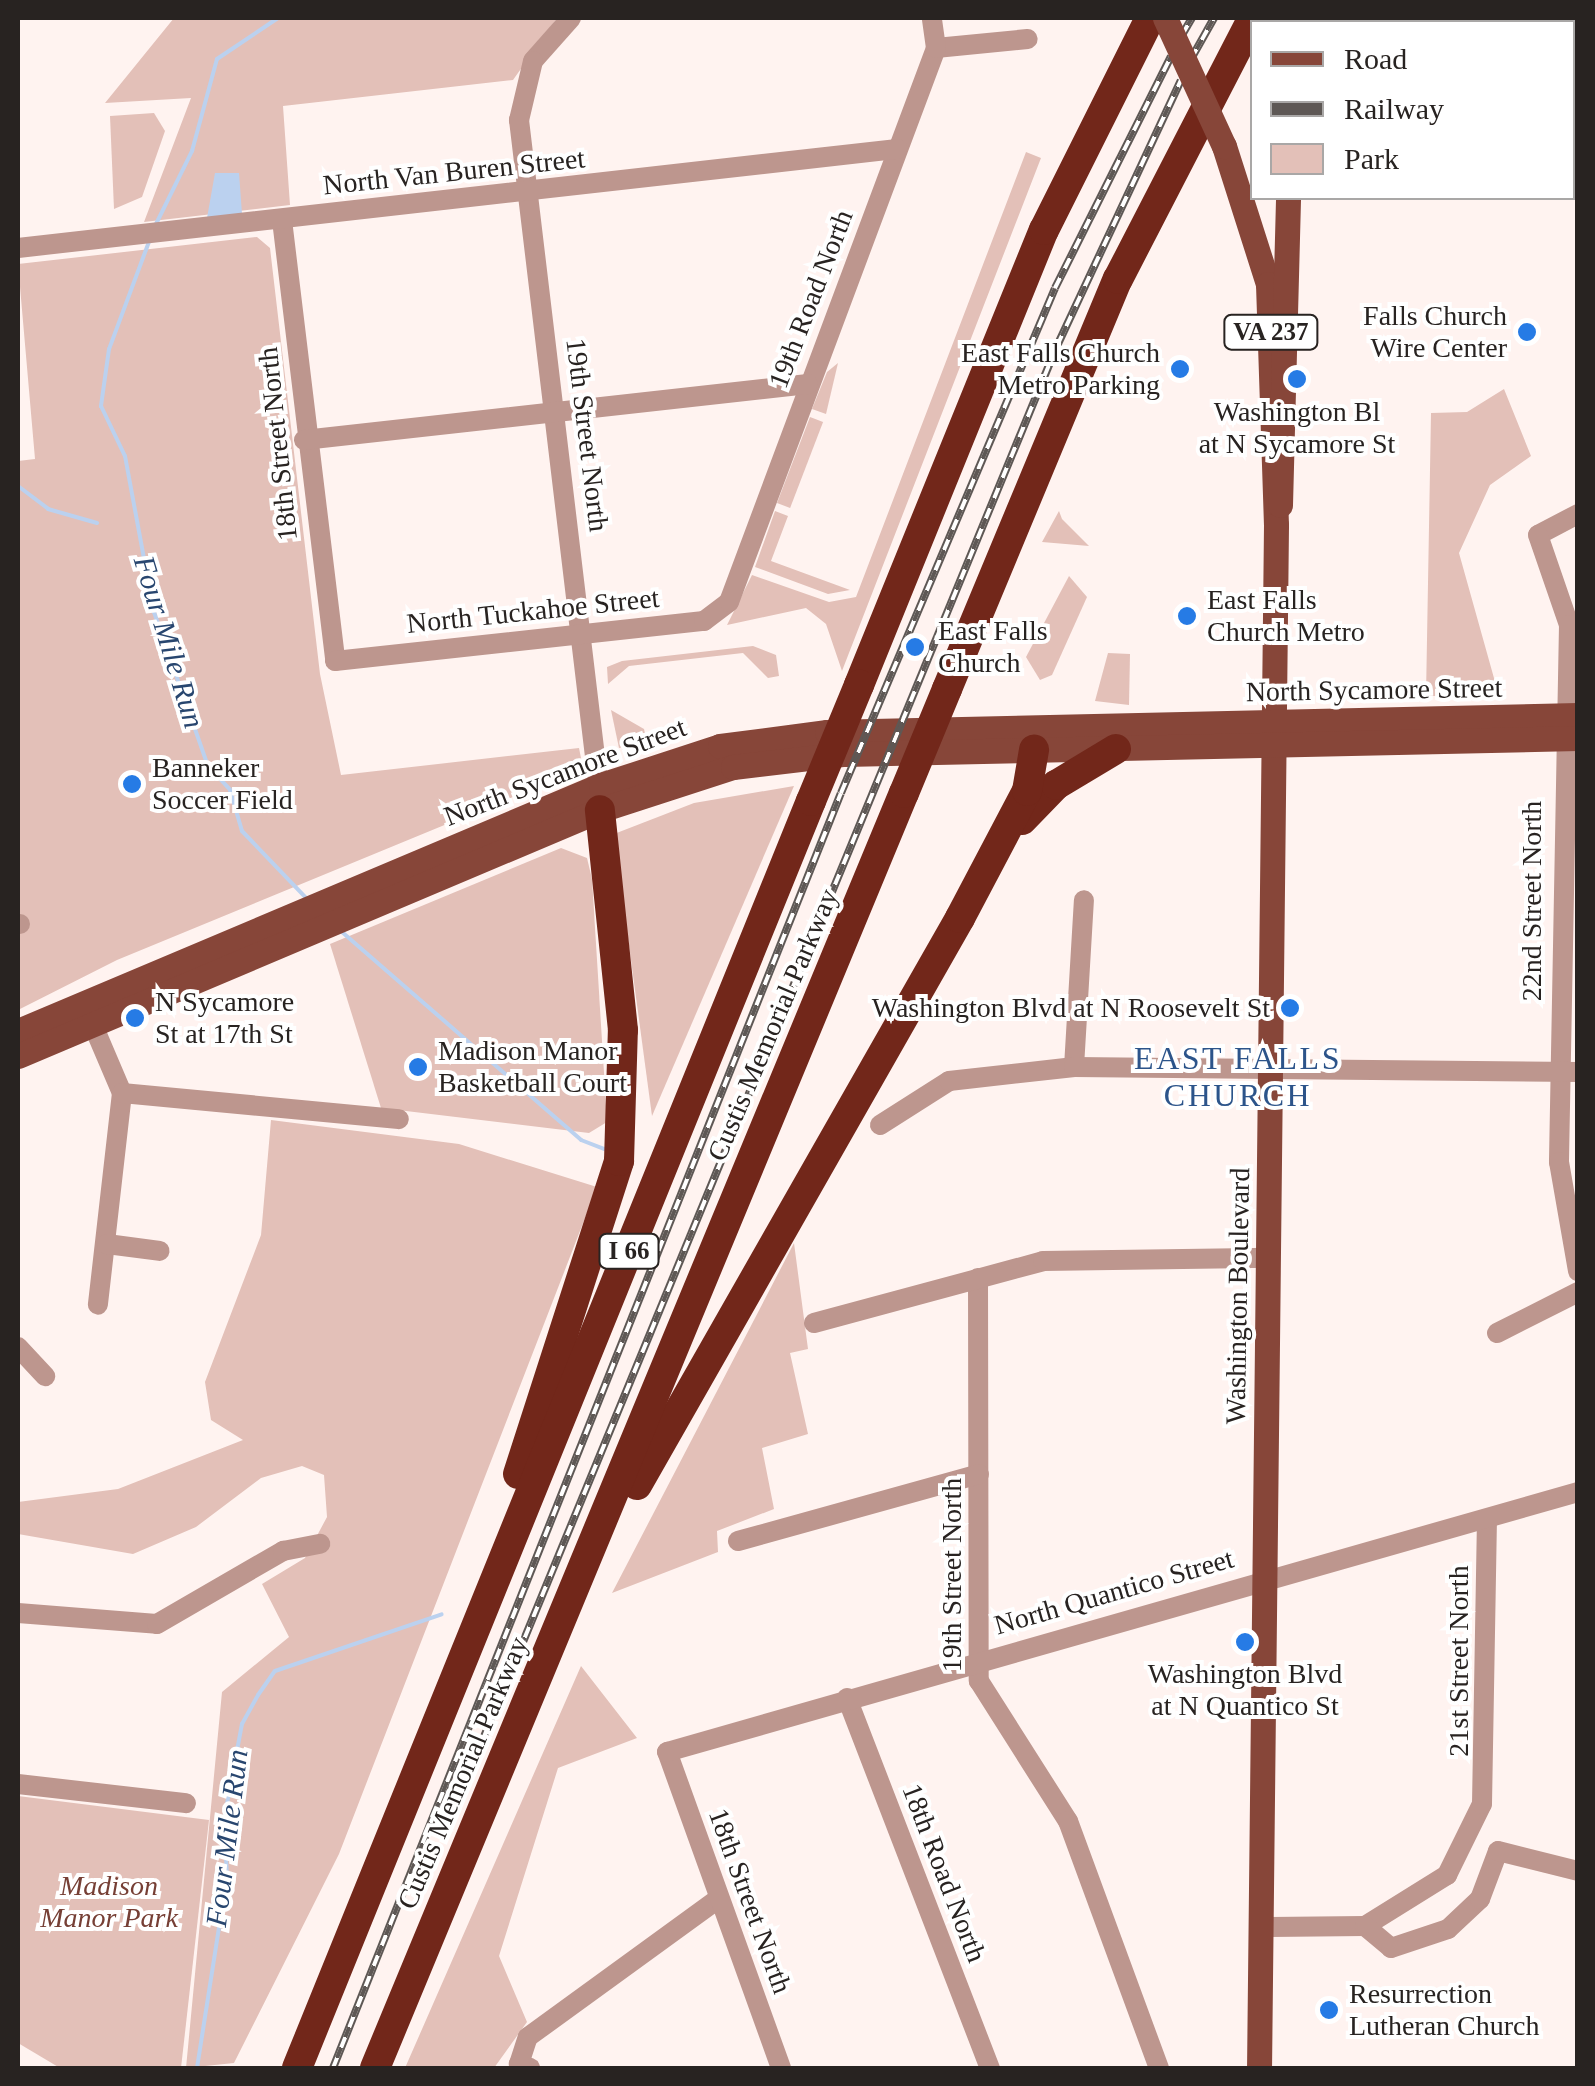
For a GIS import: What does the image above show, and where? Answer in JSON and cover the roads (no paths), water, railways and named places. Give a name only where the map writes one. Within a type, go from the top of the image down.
[{"type":"highway","name":"Custis Memorial Parkway","points":[[297,2068],[1044,230],[1150,18]]},
{"type":"highway","name":"Custis Memorial Parkway","points":[[375,2068],[1118,279],[1250,26]]},
{"type":"highway","points":[[534,1688],[656,1446],[977,884],[1026,791],[1035,739]]},
{"type":"highway","points":[[977,884],[1040,798],[1116,749]]},
{"type":"highway","points":[[446,1701],[474,1592],[613,1199],[624,1056],[600,798]]},
{"type":"main road","name":"Washington Boulevard","points":[[1165,18],[1224,146],[1265,266],[1276,524],[1273,1070],[1258,2068]]},
{"type":"main road","name":"Washington Boulevard","points":[[1276,524],[1287,471],[1288,200]]},
{"type":"main road","name":"North Sycamore Street","points":[[89,1014],[274,922],[354,888],[600,798],[774,760],[1035,739],[1570,727]]},
{"type":"main road","name":"North Sycamore Street","points":[[1035,739],[1116,749],[1273,733]]},
{"type":"main road","name":"North Sycamore Street","points":[[89,1014],[377,905],[600,798]]},
{"type":"main road","points":[[18,1030],[89,1014]]},
{"type":"main road","points":[[18,1056],[89,1014]]},
{"type":"street","name":"19th Street North","points":[[571,18],[529,69],[519,109],[584,634],[600,798]]},
{"type":"street","name":"19th Road North","points":[[729,602],[936,48],[932,18]]},
{"type":"street","points":[[936,48],[1028,39]]},
{"type":"street","name":"North Van Buren Street","points":[[18,248],[898,150]]},
{"type":"street","name":"18th Street North","points":[[282,220],[304,440],[335,662]]},
{"type":"street","points":[[304,440],[808,384]]},
{"type":"street","name":"22nd Street North","points":[[1578,514],[1538,535],[1573,625],[1570,1072],[1559,1162],[1578,1271]]},
{"type":"street","name":"North Tuckahoe Street","points":[[335,662],[704,620],[729,602]]},
{"type":"street","points":[[1074,1067],[1084,900]]},
{"type":"street","points":[[89,1014],[122,1093],[98,1305]]},
{"type":"street","points":[[880,1125],[949,1081],[1074,1067],[1570,1072]]},
{"type":"street","points":[[122,1093],[398,1119]]},
{"type":"street","points":[[107,1244],[160,1252]]},
{"type":"street","points":[[814,1324],[978,1278],[1063,1259],[1270,1258]]},
{"type":"street","name":"19th Street North","points":[[978,1278],[978,1658],[984,1692],[1068,1821],[1159,2068]]},
{"type":"street","points":[[1497,1333],[1578,1292]]},
{"type":"street","points":[[18,1347],[45,1376]]},
{"type":"street","points":[[738,1541],[979,1474]]},
{"type":"street","name":"North Quantico Street","points":[[668,1752],[1264,1576],[1578,1492]]},
{"type":"street","name":"21st Street North","points":[[1365,1926],[1447,1875],[1482,1804],[1487,1519]]},
{"type":"street","points":[[18,1612],[158,1624],[283,1551],[320,1544]]},
{"type":"street","name":"18th Road North","points":[[847,1698],[990,2068]]},
{"type":"street","name":"18th Street North","points":[[668,1752],[781,2068]]},
{"type":"street","points":[[18,1784],[186,1803]]},
{"type":"street","points":[[1260,1927],[1365,1926],[1391,1948],[1448,1929],[1480,1899],[1498,1852],[1578,1871]]},
{"type":"street","points":[[525,2066],[528,2037],[718,1899]]},
{"type":"water","points":[[215,173],[239,173],[242,214],[207,218]]},
{"type":"waterway","name":"Four Mile Run","points":[[155,226],[192,151],[217,59],[278,18]]},
{"type":"waterway","name":"Four Mile Run","points":[[150,239],[109,349],[101,406],[125,456],[154,612],[208,766],[230,790],[242,831],[306,898]]},
{"type":"waterway","points":[[18,486],[48,509],[97,523]]},
{"type":"waterway","name":"Four Mile Run","points":[[342,932],[581,1140],[607,1150]]},
{"type":"waterway","name":"Four Mile Run","points":[[197,2068],[227,1876],[224,1820],[242,1724],[275,1671],[442,1614]]},
{"type":"railway","points":[[1182,35],[1192,18]]},
{"type":"railway","points":[[1191,59],[1214,18]]},
{"type":"railway","points":[[333,2068],[841,793],[1055,288],[1171,56]]},
{"type":"railway","points":[[483,1739],[1057,346],[1181,80]]},
{"type":"place","name":"Falls Church Wire Center","points":[[1527,332]]},
{"type":"place","name":"East Falls Church Metro Parking","points":[[1180,369]]},
{"type":"place","name":"Washington Bl at N Sycamore St","points":[[1297,379]]},
{"type":"place","name":"East Falls Church Metro","points":[[1187,616]]},
{"type":"place","name":"East Falls Church","points":[[915,647]]},
{"type":"place","name":"Banneker Soccer Field","points":[[132,784]]},
{"type":"place","name":"Washington Blvd at N Roosevelt St","points":[[1290,1008]]},
{"type":"place","name":"N Sycamore St at 17th St","points":[[135,1018]]},
{"type":"place","name":"Madison Manor Basketball Court","points":[[418,1067]]},
{"type":"place","name":"Washington Blvd at N Quantico St","points":[[1245,1642]]},
{"type":"place","name":"Resurrection Lutheran Church","points":[[1329,2010]]},
{"type":"district","name":"EAST FALLS CHURCH","points":[[1238,1078]]},
{"type":"park label","name":"Madison Manor Park","points":[[109,1902]]}]
